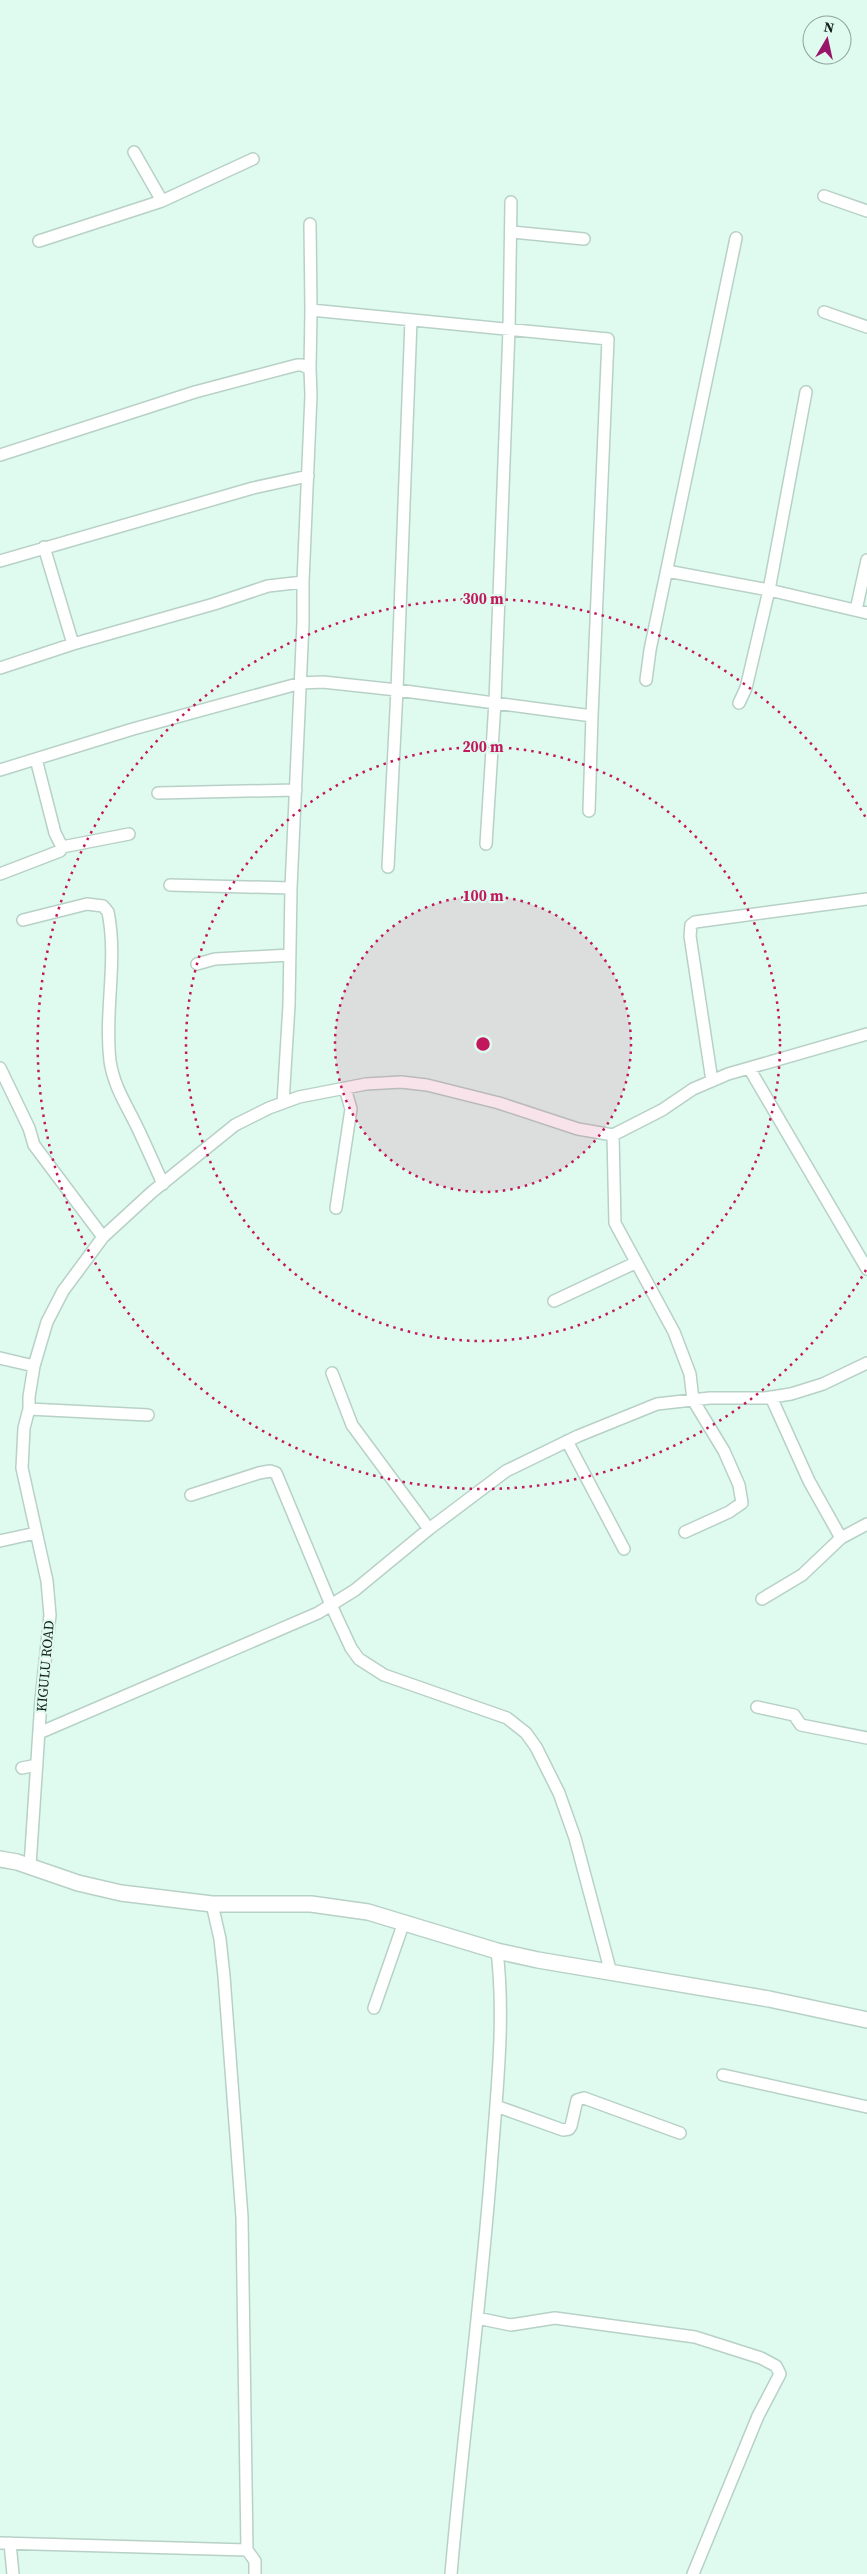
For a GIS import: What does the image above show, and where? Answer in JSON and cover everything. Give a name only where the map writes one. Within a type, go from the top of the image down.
[{"type":"street","points":[[134,152],[162,201]]},
{"type":"street","points":[[38,241],[162,201],[253,158]]},
{"type":"street","points":[[824,196],[867,210]]},
{"type":"street","points":[[486,844],[495,702],[509,329],[511,202]]},
{"type":"street","points":[[283,1103],[308,476],[311,310],[310,224]]},
{"type":"street","points":[[512,232],[584,239]]},
{"type":"street","points":[[646,680],[648,657],[736,238]]},
{"type":"street","points":[[311,310],[608,339],[589,811]]},
{"type":"street","points":[[824,312],[867,327]]},
{"type":"street","points":[[388,867],[397,690],[411,320]]},
{"type":"street","points":[[0,454],[196,392],[297,365],[302,364],[310,369]]},
{"type":"street","points":[[739,703],[746,688],[768,590],[806,392]]},
{"type":"street","points":[[0,561],[44,547],[138,523],[253,488],[308,476]]},
{"type":"street","points":[[44,547],[73,644]]},
{"type":"street","points":[[667,571],[768,590],[862,612],[867,560]]},
{"type":"street","points":[[0,668],[73,644],[214,604],[268,586],[303,582]]},
{"type":"street","points":[[0,770],[273,689],[301,683],[323,682],[397,690],[592,716]]},
{"type":"street","points":[[36,759],[55,833],[62,847]]},
{"type":"street","points":[[158,793],[296,790]]},
{"type":"street","points":[[0,874],[60,851],[62,847],[129,834]]},
{"type":"street","points":[[170,885],[291,888]]},
{"type":"street","points":[[712,1081],[690,936],[691,925],[695,922],[867,900]]},
{"type":"street","points":[[23,920],[86,904],[103,906],[108,912],[112,966],[108,1044],[113,1078],[163,1184]]},
{"type":"street","points":[[197,964],[215,958],[290,955]]},
{"type":"street","points":[[685,1532],[729,1512],[742,1503],[739,1485],[724,1451],[693,1400],[690,1374],[674,1332],[615,1223],[613,1135],[712,1081],[749,1068],[867,1034]]},
{"type":"street","points":[[0,1068],[4,1087],[29,1128],[34,1144],[103,1237]]},
{"type":"street","points":[[749,1068],[867,1269]]},
{"type":"street","name":"KIGULU ROAD","points":[[30,1866],[50,1598],[22,1468],[24,1428],[29,1408],[34,1366],[47,1322],[63,1291],[103,1237],[163,1184],[236,1125],[283,1103],[345,1088],[366,1084],[401,1082],[427,1085],[499,1103],[542,1119],[578,1129],[613,1135]]},
{"type":"street","points":[[336,1208],[350,1109],[345,1088]]},
{"type":"street","points":[[554,1301],[635,1263]]},
{"type":"street","points":[[0,1358],[34,1366]]},
{"type":"street","points":[[39,1733],[302,1622],[355,1590],[429,1529],[506,1471],[567,1442],[657,1404],[693,1400],[771,1397],[791,1394],[823,1384],[867,1364]]},
{"type":"street","points":[[332,1373],[352,1425],[429,1529]]},
{"type":"street","points":[[771,1397],[809,1482],[841,1538]]},
{"type":"street","points":[[29,1408],[148,1415]]},
{"type":"street","points":[[567,1442],[624,1549]]},
{"type":"street","points":[[191,1495],[270,1471],[276,1472],[331,1605],[351,1648],[370,1668],[384,1675],[507,1718],[526,1733],[536,1747],[560,1793],[575,1838],[612,1973]]},
{"type":"street","points":[[762,1599],[802,1575],[841,1538],[867,1524]]},
{"type":"street","points":[[0,1542],[36,1533]]},
{"type":"street","points":[[757,1707],[794,1715],[801,1725],[867,1738]]},
{"type":"street","points":[[22,1768],[37,1764]]},
{"type":"street","points":[[0,1859],[30,1866],[78,1883],[121,1893],[212,1904],[334,1906],[404,1922],[497,1951],[612,1973],[769,1999],[867,2020]]},
{"type":"street","points":[[212,1904],[220,1939],[224,1976],[242,2217],[247,2550],[255,2561],[256,2574]]},
{"type":"street","points":[[374,2008],[404,1922]]},
{"type":"street","points":[[451,2574],[462,2448],[486,2241],[496,2106],[500,1996],[497,1951]]},
{"type":"street","points":[[723,2075],[867,2107]]},
{"type":"street","points":[[496,2106],[563,2130],[569,2129],[571,2126],[577,2100],[584,2098],[680,2133]]},
{"type":"street","points":[[477,2318],[511,2325],[556,2318],[695,2336],[761,2358],[776,2366],[780,2374],[754,2425],[693,2574]]},
{"type":"street","points":[[13,2574],[5,2543],[247,2550]]}]
